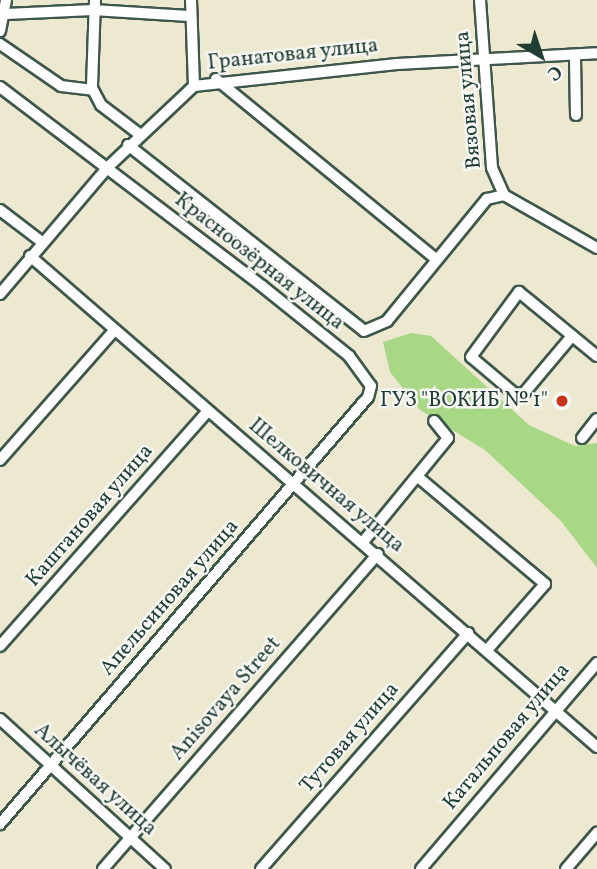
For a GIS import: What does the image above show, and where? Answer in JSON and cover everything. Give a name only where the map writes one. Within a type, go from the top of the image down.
[{"type":"street","points":[[0,31],[6,14],[6,0]]},
{"type":"street","points":[[191,0],[189,16],[194,86]]},
{"type":"street","name":"Вязовая улица","points":[[480,0],[492,168],[504,195]]},
{"type":"street","points":[[6,14],[94,5],[189,16]]},
{"type":"street","points":[[94,5],[93,90],[101,105],[139,134]]},
{"type":"street","points":[[0,44],[61,86],[93,90]]},
{"type":"street","name":"Гранатовая улица","points":[[0,294],[128,145],[194,86],[216,79],[486,59],[575,58],[597,53]]},
{"type":"street","points":[[575,58],[576,115]]},
{"type":"street","points":[[216,79],[435,258],[487,199],[504,195],[597,248]]},
{"type":"street","points":[[0,87],[108,167]]},
{"type":"street","name":"Красноозёрная улица","points":[[128,145],[364,331],[387,321],[435,258]]},
{"type":"street","name":"Красноозёрная улица","points":[[108,167],[349,356],[371,386],[368,397]]},
{"type":"street","points":[[0,210],[42,242]]},
{"type":"street","name":"Шелковичная улица","points":[[30,256],[112,333],[378,554],[597,747]]},
{"type":"street","points":[[572,336],[524,393],[515,394],[471,357],[519,292],[597,356]]},
{"type":"street","points":[[0,460],[112,333]]},
{"type":"street","name":"Апельсиновая улица","points":[[0,824],[368,397]]},
{"type":"street","name":"Каштановая улица","points":[[0,646],[208,411]]},
{"type":"street","points":[[582,438],[597,418]]},
{"type":"street","points":[[363,542],[447,438],[434,421]]},
{"type":"street","points":[[418,477],[545,584],[487,650]]},
{"type":"street","name":"Anisovaya Street","points":[[103,869],[378,554]]},
{"type":"street","name":"Тутовая улица","points":[[261,869],[468,633]]},
{"type":"street","name":"Катальповая улица","points":[[421,869],[558,713],[577,679],[597,663]]},
{"type":"street","name":"Алычёвая улица","points":[[0,719],[165,869]]},
{"type":"street","points":[[566,869],[597,833]]},
{"type":"green space","points":[[411,333],[431,336],[529,425],[575,446],[597,443],[597,568],[561,521],[485,450],[420,410],[390,372],[383,342]]},
{"type":"place","name":"ГУЗ \"ВОКИБ № 1\"","points":[[562,401]]}]
